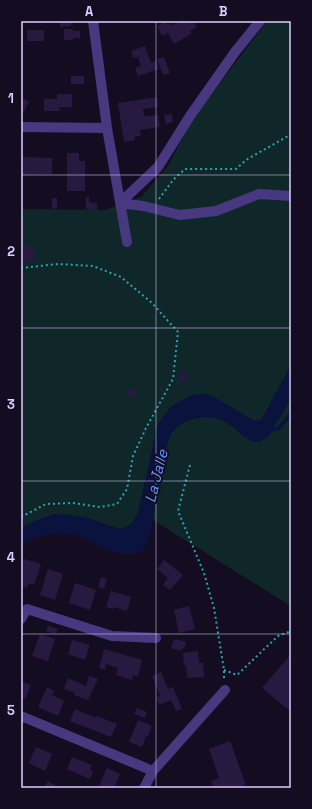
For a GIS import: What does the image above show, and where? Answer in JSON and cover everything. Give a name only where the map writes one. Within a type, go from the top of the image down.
[{"type":"street","points":[[93,21],[107,128],[127,242]]},
{"type":"street","points":[[120,203],[158,168],[190,116],[234,52],[260,21]]},
{"type":"street","points":[[21,127],[107,128]]},
{"type":"street","points":[[120,203],[180,215],[216,211],[259,194],[291,196]]},
{"type":"street","points":[[21,619],[27,609],[112,636],[156,638]]},
{"type":"street","points":[[144,788],[153,771],[224,690]]},
{"type":"street","points":[[21,716],[153,771]]},
{"type":"path","points":[[153,209],[174,180],[185,169],[236,170],[246,160],[291,136]]},
{"type":"path","points":[[21,268],[58,264],[93,266],[121,276],[152,303],[178,332],[173,378],[146,428],[133,456],[127,489],[117,504],[100,507],[73,502],[46,504],[21,517]]},
{"type":"path","points":[[190,465],[178,511],[204,573],[214,608],[224,670],[224,690]]},
{"type":"path","points":[[224,670],[237,675],[278,636],[291,630]]},
{"type":"green space","points":[[267,21],[291,21],[291,365],[262,419],[255,422],[212,396],[206,394],[172,406],[158,424],[138,513],[133,522],[128,526],[119,529],[84,517],[37,520],[21,528],[21,209],[105,210],[141,197],[168,166],[191,121]]},
{"type":"green space","points":[[291,398],[291,606],[153,520],[159,474],[168,439],[175,428],[190,420],[211,417],[217,418],[229,424],[244,437],[268,437]]},
{"type":"water","points":[[291,365],[291,398],[268,437],[261,441],[255,442],[244,437],[229,423],[213,417],[199,417],[188,420],[179,425],[171,434],[167,443],[158,478],[151,532],[148,541],[140,552],[136,554],[123,554],[107,550],[79,536],[65,533],[45,535],[21,544],[21,528],[54,514],[84,517],[119,529],[128,526],[133,522],[138,513],[158,424],[172,406],[193,395],[206,394],[255,421],[262,419]]},
{"type":"building","points":[[60,21],[71,21],[71,26],[60,27]]},
{"type":"building","points":[[181,21],[193,21],[197,27],[190,31],[191,34],[174,44],[168,33],[162,36],[157,26],[165,22],[167,25],[171,23],[172,26]]},
{"type":"building","points":[[64,29],[80,31],[80,38],[64,40]]},
{"type":"building","points":[[27,30],[44,30],[44,41],[27,41]]},
{"type":"building","points":[[145,46],[151,63],[156,61],[159,69],[138,76],[135,68],[141,66],[138,57],[133,58],[131,51]]},
{"type":"building","points":[[164,57],[170,73],[163,75],[157,59]]},
{"type":"building","points":[[71,76],[84,76],[84,84],[71,84]]},
{"type":"building","points":[[57,94],[72,94],[72,107],[59,107],[60,111],[44,111],[44,99],[57,99]]},
{"type":"building","points":[[21,97],[29,102],[23,113],[21,111]]},
{"type":"building","points":[[157,97],[158,107],[143,109],[144,116],[158,115],[160,127],[140,130],[141,136],[134,137],[135,140],[124,142],[118,103]]},
{"type":"building","points":[[172,114],[173,122],[166,124],[164,115]]},
{"type":"building","points":[[67,153],[79,153],[79,161],[85,161],[85,191],[67,191]]},
{"type":"building","points":[[21,157],[52,158],[52,174],[21,175]]},
{"type":"building","points":[[86,197],[89,197],[89,202],[97,203],[97,210],[86,209]]},
{"type":"building","points":[[52,198],[57,198],[57,208],[52,209]]},
{"type":"building","points":[[33,246],[35,260],[21,262],[21,248]]},
{"type":"building","points":[[181,371],[188,374],[184,382],[177,378]]},
{"type":"building","points":[[128,389],[135,389],[135,396],[128,396]]},
{"type":"building","points":[[21,558],[41,564],[34,585],[29,583],[27,588],[21,586]]},
{"type":"building","points":[[164,560],[183,575],[170,590],[163,585],[168,578],[157,569]]},
{"type":"building","points":[[48,569],[63,574],[55,600],[40,595]]},
{"type":"building","points":[[101,577],[107,579],[104,589],[98,587]]},
{"type":"building","points":[[75,583],[96,590],[90,610],[69,603]]},
{"type":"building","points":[[111,591],[131,597],[127,611],[114,607],[113,609],[106,607]]},
{"type":"building","points":[[189,606],[195,629],[179,633],[174,610]]},
{"type":"building","points":[[48,626],[58,629],[56,634],[46,631]]},
{"type":"building","points":[[40,634],[55,639],[48,661],[32,656]]},
{"type":"building","points":[[174,639],[186,642],[184,649],[182,648],[181,651],[171,648]]},
{"type":"building","points":[[72,640],[90,645],[85,660],[68,654]]},
{"type":"building","points":[[104,649],[142,660],[138,677],[133,675],[132,680],[116,675],[118,668],[106,664],[105,670],[99,668]]},
{"type":"building","points":[[198,651],[199,663],[203,663],[204,677],[187,678],[183,653]]},
{"type":"building","points":[[291,654],[291,712],[262,688]]},
{"type":"building","points":[[161,672],[168,689],[173,687],[182,709],[176,711],[171,700],[159,705],[156,697],[160,696],[152,676]]},
{"type":"building","points":[[89,676],[98,679],[88,700],[74,695],[75,693],[64,689],[68,678],[86,686]]},
{"type":"building","points":[[21,681],[31,685],[25,699],[21,697]]},
{"type":"building","points":[[47,687],[54,691],[52,695],[64,701],[58,716],[38,707]]},
{"type":"building","points":[[137,708],[147,712],[145,718],[134,714]]},
{"type":"building","points":[[75,709],[96,718],[97,716],[117,724],[111,737],[70,721]]},
{"type":"building","points":[[138,720],[152,726],[142,747],[129,742]]},
{"type":"building","points":[[230,741],[246,785],[237,788],[214,788],[211,781],[219,778],[209,749]]},
{"type":"building","points":[[36,747],[52,754],[45,771],[29,763]]},
{"type":"building","points":[[72,757],[92,765],[90,770],[93,772],[90,779],[67,769]]},
{"type":"building","points":[[107,768],[120,774],[114,788],[98,788]]},
{"type":"building","points":[[48,781],[56,786],[55,788],[44,788]]},
{"type":"waterway","name":"La Jalle","points":[[268,430],[278,429],[291,412]]}]
